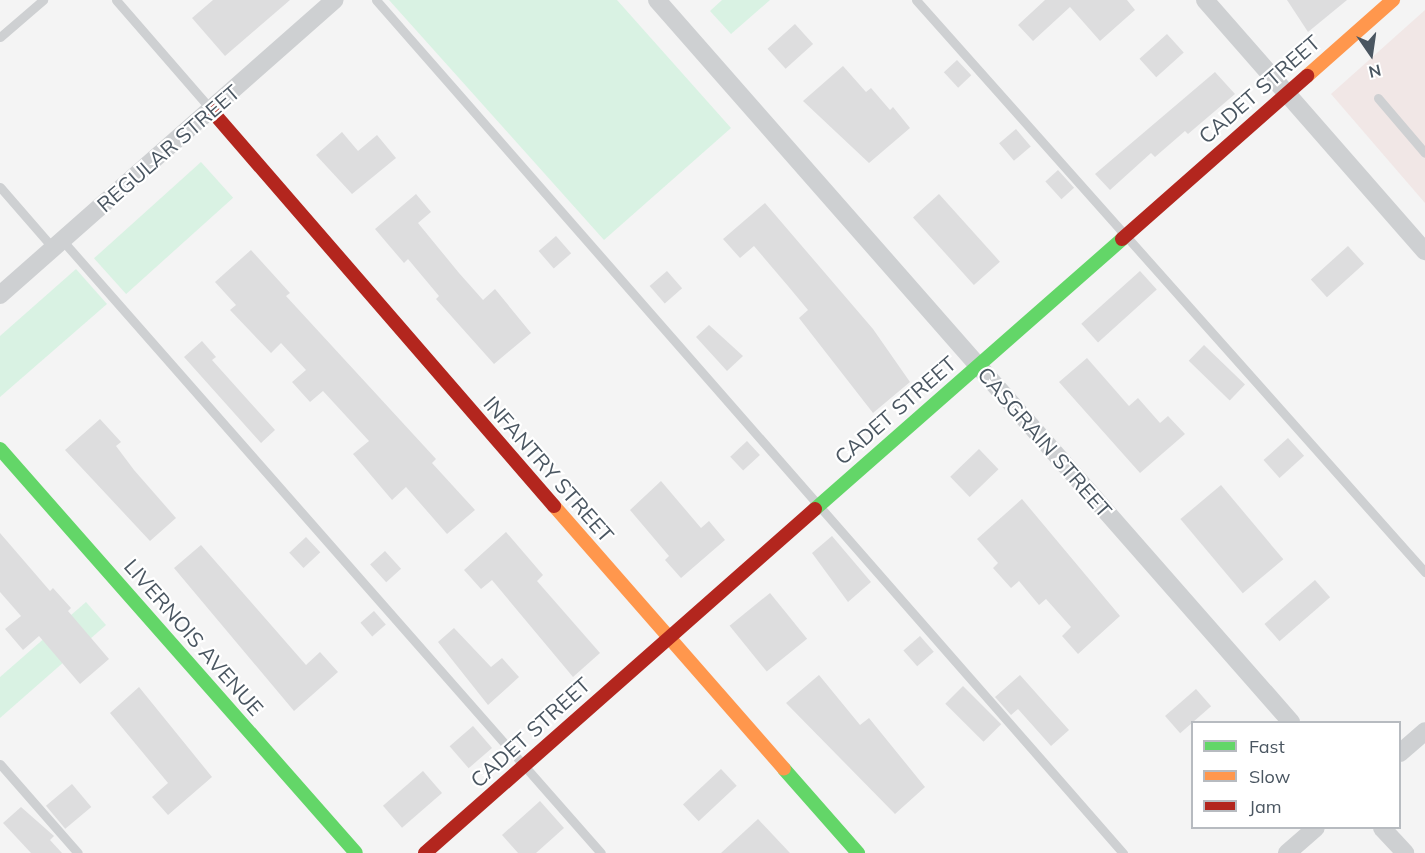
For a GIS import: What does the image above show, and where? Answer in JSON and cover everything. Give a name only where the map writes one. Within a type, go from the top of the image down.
[{"type":"street","name":"REGULAR STREET","points":[[0,294],[335,0]]},
{"type":"street","name":"CASGRAIN STREET","points":[[657,0],[1289,721]]},
{"type":"street","points":[[1205,0],[1425,251]]},
{"type":"street","name":"CADET STREET","points":[[425,853],[1393,0]]},
{"type":"street","name":"INFANTRY STREET","points":[[211,110],[223,129],[858,853]]},
{"type":"street","name":"LIVERNOIS AVENUE","points":[[0,449],[356,853]]},
{"type":"street","points":[[1401,752],[1425,731]]},
{"type":"street","points":[[1287,853],[1315,829]]},
{"type":"street","points":[[1383,829],[1405,853]]},
{"type":"lane","points":[[0,37],[43,0]]},
{"type":"lane","points":[[116,0],[211,110]]},
{"type":"lane","points":[[376,0],[821,503],[1123,853]]},
{"type":"lane","points":[[916,0],[1425,572]]},
{"type":"lane","points":[[1378,98],[1425,153]]},
{"type":"lane","points":[[0,187],[58,244],[601,853]]},
{"type":"lane","points":[[0,764],[78,853]]},
{"type":"shaded area","points":[[1425,10],[1425,203],[1331,94]]},
{"type":"green space","points":[[389,0],[617,0],[731,128],[604,240]]},
{"type":"green space","points":[[722,0],[770,0],[731,34],[710,11]]},
{"type":"green space","points":[[201,162],[233,198],[126,294],[94,258]]},
{"type":"green space","points":[[76,269],[107,304],[0,397],[0,336]]},
{"type":"green space","points":[[86,602],[106,625],[0,718],[0,677]]},
{"type":"building","points":[[213,0],[290,0],[225,56],[192,18]]},
{"type":"building","points":[[1045,0],[1127,0],[1135,10],[1100,41],[1070,7],[1033,41],[1018,25]]},
{"type":"building","points":[[1287,0],[1347,0],[1308,32]]},
{"type":"building","points":[[795,24],[813,44],[786,69],[768,49]]},
{"type":"building","points":[[1167,34],[1184,53],[1156,77],[1140,59]]},
{"type":"building","points":[[957,60],[971,75],[958,88],[944,72]]},
{"type":"building","points":[[843,66],[866,92],[871,88],[890,110],[893,107],[910,128],[869,163],[803,101]]},
{"type":"building","points":[[1215,72],[1235,94],[1188,134],[1185,131],[1155,157],[1151,153],[1110,190],[1095,174]]},
{"type":"building","points":[[1016,129],[1031,147],[1014,161],[999,143]]},
{"type":"building","points":[[342,132],[358,151],[377,135],[396,158],[352,194],[316,155]]},
{"type":"building","points":[[1058,170],[1074,188],[1061,199],[1045,181]]},
{"type":"building","points":[[416,194],[431,212],[418,223],[459,273],[483,300],[495,289],[531,333],[494,364],[436,299],[439,296],[408,259],[404,263],[375,229]]},
{"type":"building","points":[[939,194],[1000,262],[974,285],[913,217]]},
{"type":"building","points":[[765,203],[873,329],[910,382],[873,413],[799,318],[808,310],[754,246],[740,258],[723,239]]},
{"type":"building","points":[[556,236],[571,253],[554,268],[539,251]]},
{"type":"building","points":[[1348,246],[1364,264],[1327,297],[1311,279]]},
{"type":"building","points":[[251,250],[290,293],[286,296],[436,459],[432,463],[475,510],[447,534],[406,487],[392,500],[353,454],[369,441],[323,391],[310,402],[292,382],[306,370],[281,343],[271,353],[230,310],[236,305],[215,282]]},
{"type":"building","points":[[667,271],[682,288],[665,303],[650,286]]},
{"type":"building","points":[[1140,271],[1157,290],[1098,342],[1081,324]]},
{"type":"building","points":[[709,325],[743,356],[727,371],[696,337]]},
{"type":"building","points":[[202,341],[216,357],[212,360],[275,430],[261,443],[184,357]]},
{"type":"building","points":[[1204,345],[1245,385],[1230,400],[1189,361]]},
{"type":"building","points":[[1087,358],[1129,406],[1138,398],[1160,423],[1168,416],[1185,434],[1140,473],[1059,382]]},
{"type":"building","points":[[100,419],[121,442],[116,446],[134,470],[176,518],[150,541],[65,450]]},
{"type":"building","points":[[1288,438],[1304,456],[1280,478],[1263,460]]},
{"type":"building","points":[[747,441],[760,455],[743,471],[730,457]]},
{"type":"building","points":[[979,449],[998,469],[970,497],[950,477]]},
{"type":"building","points":[[661,481],[701,528],[709,521],[725,540],[681,578],[665,560],[669,556],[630,510]]},
{"type":"building","points":[[1221,485],[1283,559],[1243,593],[1180,519]]},
{"type":"building","points":[[1022,499],[1120,616],[1078,654],[1062,636],[1071,627],[1046,599],[1039,605],[1019,581],[1011,588],[993,568],[998,563],[977,539]]},
{"type":"building","points":[[506,532],[543,575],[537,581],[600,653],[573,677],[492,580],[481,589],[464,570]]},
{"type":"building","points":[[0,533],[50,591],[53,588],[71,608],[68,611],[109,659],[80,684],[39,636],[23,650],[5,629],[21,616],[0,592]]},
{"type":"building","points":[[832,536],[871,582],[848,602],[812,553]]},
{"type":"building","points":[[306,537],[320,552],[304,568],[289,553]]},
{"type":"building","points":[[201,545],[306,665],[320,652],[338,672],[294,711],[174,568]]},
{"type":"building","points":[[385,551],[401,569],[386,582],[370,564]]},
{"type":"building","points":[[1315,580],[1330,597],[1280,641],[1264,624]]},
{"type":"building","points":[[770,593],[807,639],[767,672],[730,626]]},
{"type":"building","points":[[374,611],[386,625],[372,636],[360,623]]},
{"type":"building","points":[[454,628],[491,667],[502,658],[519,677],[488,705],[438,642]]},
{"type":"building","points":[[920,636],[934,652],[917,666],[903,650]]},
{"type":"building","points":[[819,675],[860,725],[869,718],[925,787],[895,814],[786,703]]},
{"type":"building","points":[[1020,675],[1069,730],[1051,746],[1018,709],[1011,715],[995,697]]},
{"type":"building","points":[[963,686],[1001,724],[984,742],[945,704]]},
{"type":"building","points":[[139,687],[212,777],[168,815],[152,797],[168,783],[110,713]]},
{"type":"building","points":[[1196,689],[1211,706],[1194,721],[1191,721],[1191,724],[1180,733],[1165,716]]},
{"type":"building","points":[[473,726],[492,748],[469,768],[450,746]]},
{"type":"building","points":[[721,769],[737,786],[699,821],[683,804]]},
{"type":"building","points":[[423,771],[442,793],[402,828],[383,806]]},
{"type":"building","points":[[72,784],[91,807],[65,829],[46,806]]},
{"type":"building","points":[[540,801],[564,828],[536,853],[518,853],[502,835]]},
{"type":"building","points":[[21,807],[54,836],[50,840],[62,853],[31,853],[3,823]]},
{"type":"building","points":[[758,819],[790,853],[721,853]]},
{"type":"traffic: fast","points":[[815,509],[1122,239]]},
{"type":"traffic: fast","points":[[0,449],[356,853]]},
{"type":"traffic: fast","points":[[784,769],[858,853]]},
{"type":"traffic: slow","points":[[1307,76],[1393,0]]},
{"type":"traffic: slow","points":[[554,506],[784,769]]},
{"type":"traffic: jam","points":[[1122,239],[1307,76]]},
{"type":"traffic: jam","points":[[211,110],[554,506]]},
{"type":"traffic: jam","points":[[425,853],[815,509]]}]
